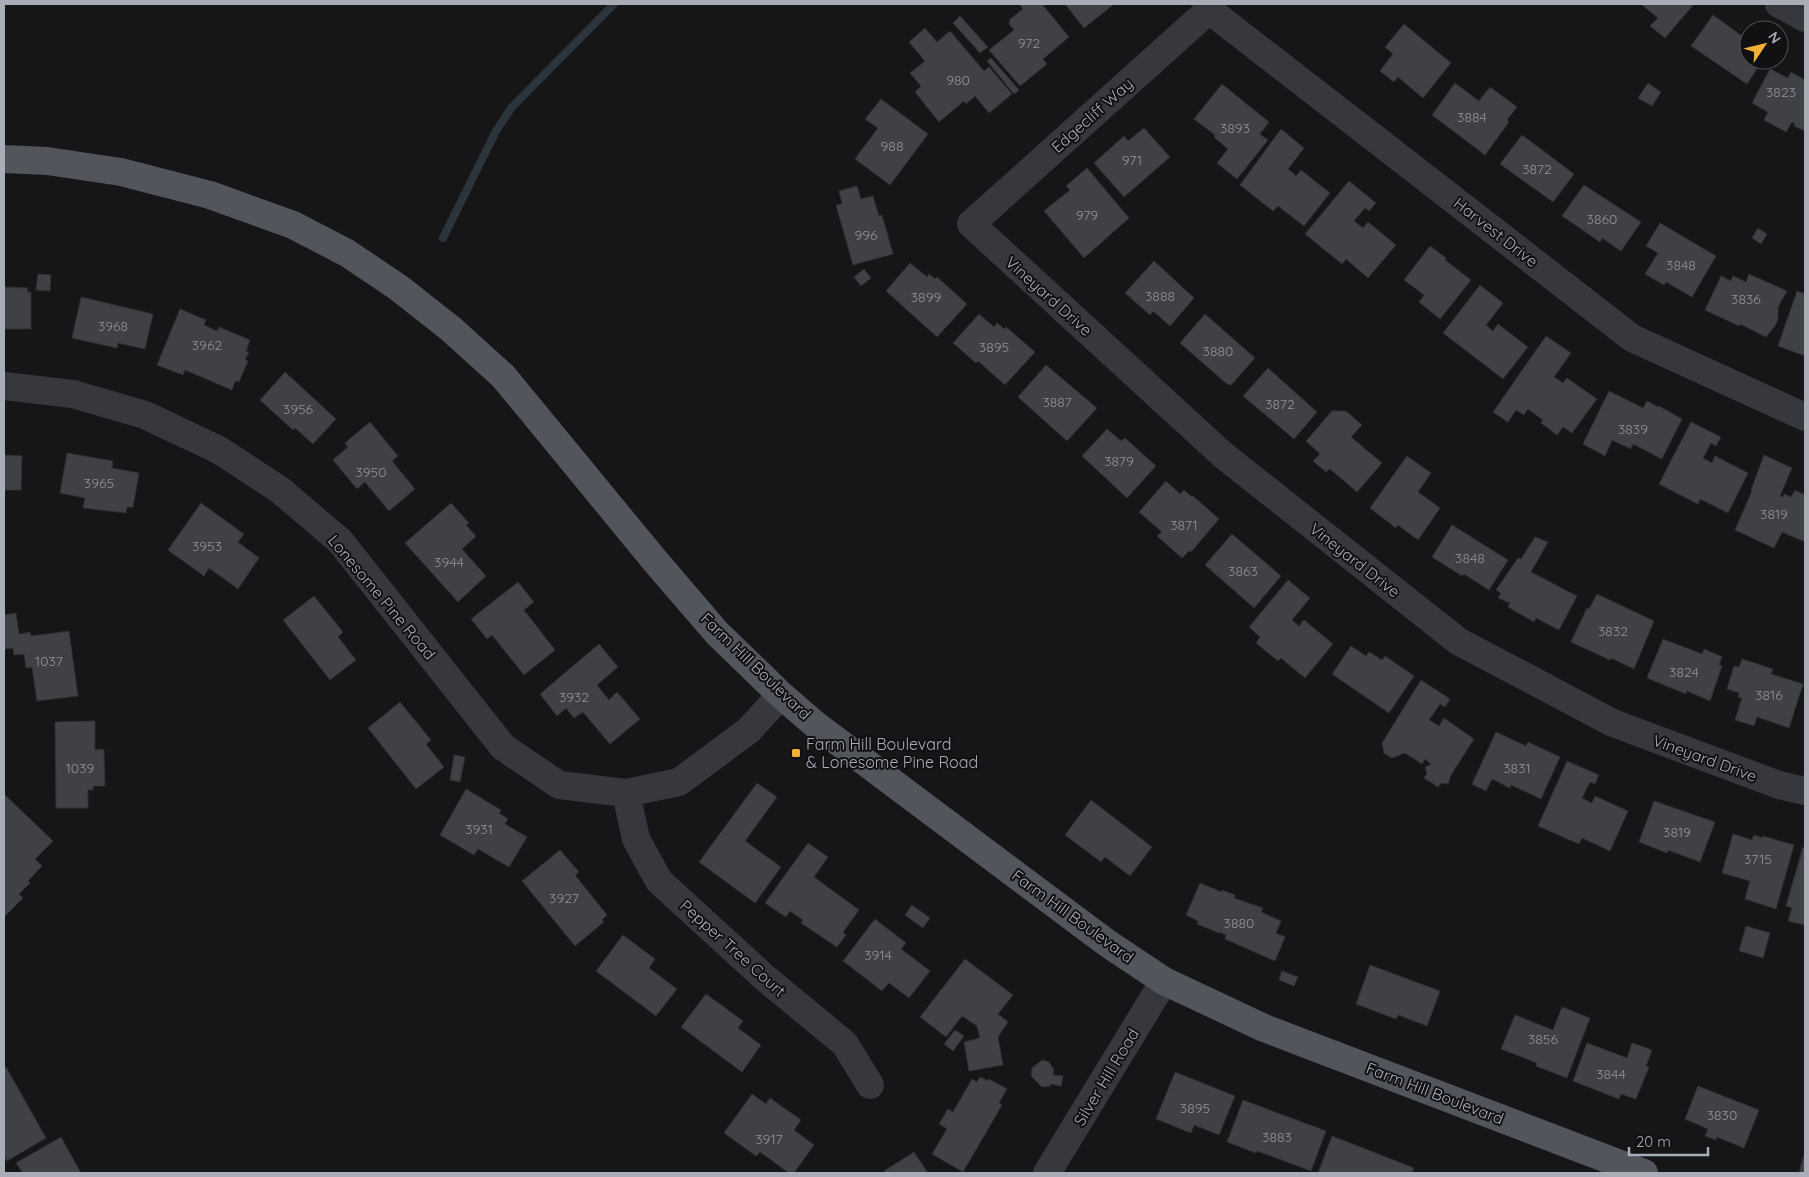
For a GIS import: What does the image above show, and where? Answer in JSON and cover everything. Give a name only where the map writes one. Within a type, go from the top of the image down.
[{"type":"main road","name":"Farm Hill Boulevard","points":[[4,159],[47,161],[121,172],[210,195],[293,225],[347,254],[399,288],[451,329],[503,376],[711,626],[781,695],[817,726],[1107,943],[1164,981],[1264,1028],[1644,1173]]},
{"type":"street","points":[[1779,4],[1805,18]]},
{"type":"street","name":"Edgecliff Way","points":[[971,224],[1210,7]]},
{"type":"street","name":"Harvest Drive","points":[[1210,7],[1632,338],[1805,417]]},
{"type":"street","name":"Vineyard Drive","points":[[971,224],[1223,455],[1458,641],[1613,723],[1779,785],[1805,791]]},
{"type":"street","name":"Lonesome Pine Road","points":[[4,386],[73,394],[145,415],[219,450],[280,490],[340,542],[503,747],[559,785],[626,794]]},
{"type":"street","points":[[626,794],[679,782],[750,730],[781,695]]},
{"type":"street","name":"Pepper Tree Court","points":[[626,794],[636,838],[659,881],[765,978],[845,1044],[870,1085]]},
{"type":"street","name":"Silver Hill Road","points":[[1047,1173],[1164,981]]},
{"type":"building","points":[[1019,4],[1042,4],[1069,37],[1043,59],[1047,64],[1020,86],[989,50],[1014,30],[1009,24],[1010,19],[1023,9]]},
{"type":"building","points":[[1065,4],[1114,4],[1084,28]]},
{"type":"building","points":[[1641,4],[1694,4],[1665,38],[1650,26],[1658,18]]},
{"type":"building","points":[[1713,15],[1739,34],[1739,70],[1756,70],[1747,84],[1691,46]]},
{"type":"building","points":[[960,16],[988,47],[980,53],[953,23]]},
{"type":"building","points":[[1404,24],[1451,63],[1423,98],[1398,77],[1394,82],[1380,71],[1393,54],[1385,47]]},
{"type":"building","points":[[925,28],[937,42],[950,31],[984,71],[989,67],[1012,94],[989,113],[975,96],[966,104],[964,101],[939,122],[915,92],[921,86],[910,73],[925,61],[909,42]]},
{"type":"building","points":[[991,58],[1019,90],[1014,94],[987,61]]},
{"type":"building","points":[[1769,70],[1788,78],[1791,72],[1805,80],[1805,131],[1794,126],[1795,124],[1792,122],[1786,132],[1764,120],[1768,112],[1752,103]]},
{"type":"building","points":[[1455,83],[1479,101],[1490,87],[1517,107],[1507,120],[1509,122],[1485,155],[1432,115]]},
{"type":"building","points":[[1648,83],[1661,92],[1652,106],[1638,98]]},
{"type":"building","points":[[1222,84],[1269,122],[1260,134],[1268,140],[1237,179],[1217,163],[1228,149],[1214,137],[1215,135],[1194,119]]},
{"type":"building","points":[[881,99],[928,134],[890,185],[855,159],[878,128],[865,119]]},
{"type":"building","points":[[1144,128],[1170,157],[1124,197],[1094,163],[1124,136],[1128,141]]},
{"type":"building","points":[[1281,129],[1304,148],[1288,169],[1296,176],[1301,170],[1330,193],[1304,226],[1278,206],[1273,211],[1240,185]]},
{"type":"building","points":[[1522,135],[1574,174],[1553,202],[1500,164]]},
{"type":"building","points":[[1087,168],[1129,218],[1084,258],[1044,211],[1070,190],[1066,186]]},
{"type":"building","points":[[1349,181],[1376,203],[1369,211],[1365,208],[1354,221],[1363,228],[1368,222],[1396,245],[1368,278],[1346,259],[1342,264],[1305,234]]},
{"type":"building","points":[[1584,185],[1641,222],[1621,251],[1602,238],[1600,242],[1562,216]]},
{"type":"building","points":[[857,186],[861,199],[873,196],[879,216],[882,215],[893,254],[853,265],[836,205],[842,204],[839,191]]},
{"type":"building","points":[[1660,223],[1716,256],[1692,297],[1666,282],[1664,285],[1645,274],[1658,253],[1646,246]]},
{"type":"building","points":[[1758,228],[1767,234],[1761,244],[1752,238]]},
{"type":"building","points":[[1430,246],[1471,280],[1440,319],[1419,302],[1424,295],[1404,280]]},
{"type":"building","points":[[1154,261],[1194,298],[1170,326],[1153,311],[1150,315],[1125,293]]},
{"type":"building","points":[[910,263],[927,277],[929,274],[935,279],[937,277],[967,304],[937,337],[886,291]]},
{"type":"building","points":[[864,269],[871,278],[861,286],[854,277]]},
{"type":"building","points":[[38,274],[51,275],[50,291],[36,290]]},
{"type":"building","points":[[1749,274],[1787,291],[1778,307],[1778,319],[1775,326],[1766,337],[1705,310],[1721,276],[1731,281],[1733,276],[1746,282]]},
{"type":"building","points":[[1480,285],[1503,303],[1486,325],[1493,331],[1498,324],[1528,347],[1503,379],[1443,333]]},
{"type":"building","points":[[4,287],[28,288],[27,292],[31,292],[31,329],[4,329]]},
{"type":"building","points":[[1797,291],[1805,294],[1805,356],[1778,346]]},
{"type":"building","points":[[81,297],[153,314],[145,349],[118,343],[117,348],[72,338]]},
{"type":"building","points":[[180,309],[206,320],[204,325],[217,331],[219,327],[250,340],[246,351],[249,352],[245,360],[248,361],[239,382],[235,381],[232,390],[185,370],[183,375],[157,365]]},
{"type":"building","points":[[979,314],[994,327],[997,323],[1004,329],[1006,327],[1035,352],[1005,385],[978,361],[976,363],[953,343]]},
{"type":"building","points":[[1205,314],[1255,358],[1231,385],[1227,384],[1180,343]]},
{"type":"building","points":[[1546,336],[1571,353],[1554,377],[1563,383],[1567,378],[1597,399],[1572,433],[1563,427],[1557,435],[1541,423],[1543,420],[1528,409],[1524,415],[1516,410],[1508,422],[1493,412]]},
{"type":"building","points":[[1046,365],[1097,408],[1067,441],[1018,397]]},
{"type":"building","points":[[1268,368],[1317,412],[1294,439],[1243,396]]},
{"type":"building","points":[[285,372],[336,419],[313,444],[295,428],[293,430],[260,400]]},
{"type":"building","points":[[1609,391],[1643,408],[1647,401],[1682,419],[1662,459],[1633,444],[1631,449],[1612,440],[1605,456],[1583,444]]},
{"type":"building","points":[[1332,411],[1346,411],[1362,425],[1351,437],[1382,463],[1357,492],[1330,469],[1326,472],[1313,461],[1320,454],[1306,441]]},
{"type":"building","points":[[370,422],[398,456],[392,461],[415,489],[389,511],[365,482],[357,489],[333,460],[348,447],[345,443]]},
{"type":"building","points":[[1691,422],[1721,437],[1716,446],[1711,443],[1703,458],[1712,463],[1715,456],[1748,473],[1728,513],[1700,499],[1698,504],[1659,484]]},
{"type":"building","points":[[1107,429],[1121,441],[1125,438],[1156,466],[1127,498],[1082,456]]},
{"type":"building","points":[[67,453],[113,461],[112,468],[139,473],[133,507],[127,507],[126,513],[83,508],[85,498],[60,493]]},
{"type":"building","points":[[4,455],[22,456],[21,490],[4,490]]},
{"type":"building","points":[[1764,455],[1792,468],[1780,496],[1783,497],[1784,494],[1791,497],[1795,490],[1805,495],[1805,542],[1782,532],[1774,548],[1735,530],[1752,491]]},
{"type":"building","points":[[1407,456],[1431,473],[1418,492],[1440,508],[1418,540],[1398,525],[1396,528],[1370,508]]},
{"type":"building","points":[[1166,481],[1180,494],[1184,490],[1193,496],[1219,519],[1191,552],[1190,550],[1182,558],[1157,536],[1162,532],[1139,512]]},
{"type":"building","points":[[201,503],[244,534],[238,542],[259,558],[238,589],[209,568],[204,576],[168,550]]},
{"type":"building","points":[[451,503],[469,523],[466,525],[476,536],[462,549],[486,576],[458,602],[405,543]]},
{"type":"building","points":[[1452,525],[1508,560],[1489,590],[1432,557]]},
{"type":"building","points":[[1232,534],[1281,576],[1254,608],[1205,565]]},
{"type":"building","points":[[1535,537],[1548,542],[1531,572],[1577,596],[1559,630],[1536,618],[1534,622],[1508,607],[1510,603],[1498,598],[1501,593],[1496,590],[1518,558],[1521,559]]},
{"type":"building","points":[[1288,580],[1310,598],[1292,620],[1299,626],[1304,620],[1333,644],[1305,678],[1281,658],[1278,661],[1256,643],[1260,637],[1249,627]]},
{"type":"building","points":[[518,582],[534,602],[524,610],[555,650],[524,675],[492,635],[487,639],[471,619]]},
{"type":"building","points":[[1597,594],[1654,621],[1634,669],[1571,642],[1587,608],[1589,609]]},
{"type":"building","points":[[314,596],[343,632],[338,637],[356,660],[330,680],[283,620]]},
{"type":"building","points":[[16,613],[19,634],[30,632],[31,636],[69,631],[78,696],[37,701],[32,667],[26,668],[24,654],[14,655],[13,648],[4,649],[4,615]]},
{"type":"building","points":[[1663,639],[1702,654],[1704,649],[1722,657],[1719,665],[1722,666],[1710,701],[1687,691],[1686,694],[1647,678]]},
{"type":"building","points":[[599,644],[618,667],[597,685],[609,700],[617,692],[640,719],[610,744],[583,712],[574,718],[566,708],[557,716],[540,694]]},
{"type":"building","points":[[1351,646],[1366,656],[1369,652],[1382,660],[1385,656],[1414,676],[1389,713],[1332,674]]},
{"type":"building","points":[[1742,659],[1773,669],[1771,674],[1803,684],[1789,728],[1757,717],[1754,726],[1735,720],[1742,698],[1738,697],[1739,693],[1727,689],[1734,666],[1739,667]]},
{"type":"building","points":[[1421,680],[1450,699],[1445,707],[1440,704],[1429,720],[1439,726],[1444,718],[1474,739],[1451,775],[1448,784],[1441,783],[1438,787],[1424,778],[1427,774],[1425,767],[1431,764],[1425,759],[1422,764],[1405,753],[1392,758],[1384,753],[1382,743]]},
{"type":"building","points":[[400,702],[431,740],[426,744],[444,767],[416,789],[368,728]]},
{"type":"building","points":[[95,721],[95,750],[104,749],[105,786],[93,786],[93,790],[88,790],[88,808],[56,808],[55,722]]},
{"type":"building","points":[[1496,732],[1526,746],[1528,742],[1560,757],[1541,799],[1511,785],[1510,788],[1492,779],[1486,791],[1472,784]]},
{"type":"building","points":[[454,755],[465,757],[460,782],[450,780]]},
{"type":"building","points":[[1567,761],[1599,775],[1595,784],[1590,782],[1582,798],[1592,803],[1595,796],[1628,811],[1610,851],[1582,838],[1579,844],[1538,826]]},
{"type":"building","points":[[757,783],[777,797],[745,841],[781,867],[755,903],[699,862]]},
{"type":"building","points":[[466,789],[501,810],[499,813],[508,819],[505,824],[527,837],[509,867],[478,849],[474,855],[440,835]]},
{"type":"building","points":[[4,794],[53,841],[35,859],[42,866],[28,881],[30,883],[19,894],[23,898],[4,917]]},
{"type":"building","points":[[1091,800],[1152,847],[1130,876],[1105,857],[1101,862],[1065,835]]},
{"type":"building","points":[[1654,801],[1715,822],[1700,862],[1668,850],[1667,853],[1639,842]]},
{"type":"building","points":[[1733,834],[1752,840],[1754,835],[1763,838],[1763,836],[1794,845],[1776,909],[1745,899],[1750,881],[1722,873]]},
{"type":"building","points":[[808,843],[828,857],[814,877],[859,910],[843,932],[846,935],[837,947],[801,923],[803,920],[790,911],[786,917],[765,903]]},
{"type":"building","points":[[1803,847],[1805,848],[1805,925],[1788,921],[1792,908],[1786,906]]},
{"type":"building","points":[[560,850],[579,872],[575,875],[607,915],[602,920],[604,922],[575,946],[522,881]]},
{"type":"building","points":[[1200,883],[1235,895],[1234,898],[1263,908],[1261,912],[1281,921],[1276,933],[1285,937],[1275,961],[1225,939],[1226,935],[1197,924],[1198,921],[1186,915]]},
{"type":"building","points":[[912,905],[930,918],[923,928],[905,915]]},
{"type":"building","points":[[875,919],[906,943],[901,949],[930,971],[909,998],[889,983],[882,991],[843,961]]},
{"type":"building","points":[[1746,926],[1770,933],[1763,958],[1739,951]]},
{"type":"building","points":[[623,935],[655,959],[649,968],[677,989],[656,1016],[596,971]]},
{"type":"building","points":[[965,959],[1013,995],[998,1014],[1008,1022],[998,1037],[1003,1065],[969,1071],[964,1042],[980,1038],[977,1026],[962,1016],[946,1037],[920,1017]]},
{"type":"building","points":[[1370,965],[1440,991],[1427,1026],[1398,1015],[1396,1019],[1356,1004]]},
{"type":"building","points":[[1282,971],[1298,977],[1294,986],[1279,980]]},
{"type":"building","points":[[706,994],[743,1021],[738,1028],[761,1045],[742,1072],[681,1027]]},
{"type":"building","points":[[1562,1007],[1590,1018],[1567,1078],[1536,1066],[1537,1063],[1501,1049],[1515,1015],[1553,1030]]},
{"type":"building","points":[[955,1030],[964,1036],[953,1051],[944,1044]]},
{"type":"building","points":[[1587,1043],[1627,1058],[1632,1043],[1652,1050],[1646,1066],[1649,1067],[1636,1099],[1621,1094],[1619,1099],[1573,1081]]},
{"type":"building","points":[[1042,1060],[1049,1062],[1054,1070],[1053,1075],[1063,1076],[1061,1086],[1051,1084],[1050,1086],[1042,1087],[1031,1076],[1032,1068]]},
{"type":"building","points":[[6,1067],[46,1138],[7,1161],[4,1156],[4,1069]]},
{"type":"building","points":[[1175,1072],[1235,1096],[1219,1135],[1194,1125],[1191,1133],[1156,1119]]},
{"type":"building","points":[[980,1077],[988,1081],[989,1079],[1007,1089],[999,1103],[1002,1105],[963,1172],[932,1154],[947,1129],[939,1124],[948,1109],[953,1112],[972,1079],[977,1082]]},
{"type":"building","points":[[1698,1086],[1759,1110],[1744,1148],[1717,1137],[1716,1140],[1705,1136],[1708,1129],[1685,1119]]},
{"type":"building","points":[[752,1094],[766,1104],[770,1098],[801,1120],[794,1130],[814,1145],[794,1173],[789,1173],[760,1152],[756,1156],[724,1133]]},
{"type":"building","points":[[1243,1100],[1326,1131],[1311,1171],[1227,1142]]},
{"type":"building","points":[[1332,1136],[1414,1168],[1412,1173],[1318,1173]]},
{"type":"building","points":[[61,1137],[81,1173],[23,1173],[16,1163]]},
{"type":"building","points":[[1805,1151],[1805,1173],[1799,1173]]},
{"type":"building","points":[[914,1152],[928,1173],[885,1173],[884,1171]]},
{"type":"waterway","points":[[443,238],[496,131],[512,107],[614,4]]},
{"type":"place","name":"Farm Hill Boulevard & Lonesome Pine Road","points":[[796,753]]}]
